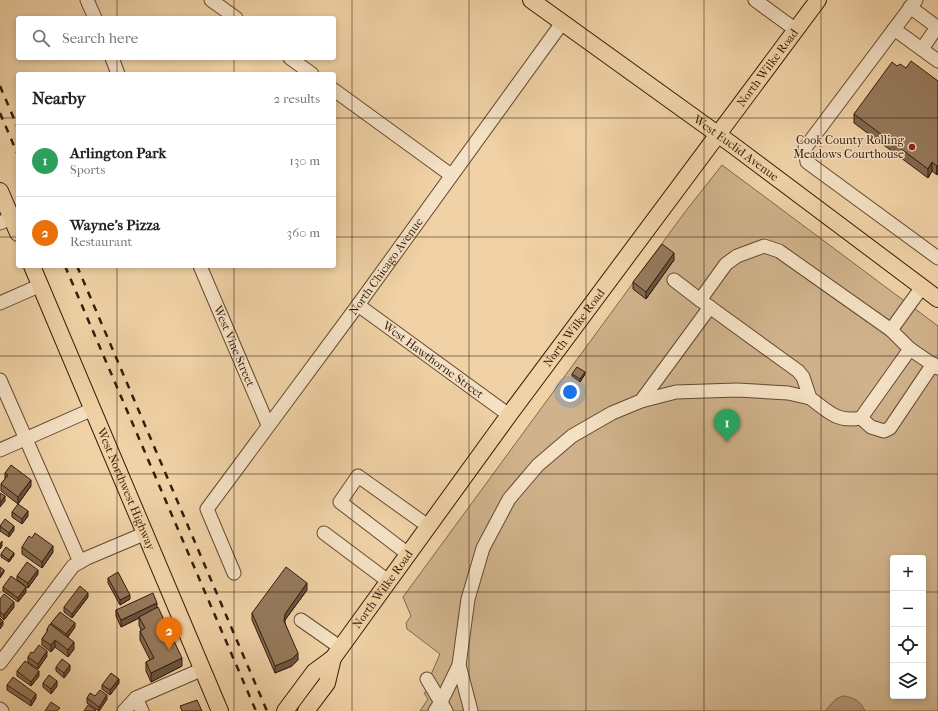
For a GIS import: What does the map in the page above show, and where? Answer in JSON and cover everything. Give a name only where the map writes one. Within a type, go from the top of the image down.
[{"type":"main road","name":"West Euclid Avenue","points":[[531,0],[717,135],[938,299]]},
{"type":"main road","name":"North Wilke Road","points":[[285,711],[314,672],[337,653],[509,415],[818,0]]},
{"type":"main road","points":[[0,191],[6,220],[16,231]]},
{"type":"main road","name":"West Northwest Highway","points":[[33,268],[220,711]]},
{"type":"main road","name":"North Wilke Road","points":[[306,711],[327,683],[337,653]]},
{"type":"street","points":[[87,0],[93,16]]},
{"type":"street","points":[[211,0],[233,16]]},
{"type":"street","points":[[755,0],[796,30]]},
{"type":"street","points":[[922,49],[937,27],[913,3],[806,148],[807,162],[938,258]]},
{"type":"street","name":"North Chicago Avenue","points":[[234,573],[207,509],[562,23]]},
{"type":"street","points":[[894,29],[938,61]]},
{"type":"street","points":[[113,60],[117,72]]},
{"type":"street","points":[[293,60],[309,72]]},
{"type":"street","points":[[336,91],[451,175]]},
{"type":"street","points":[[641,401],[705,304],[726,264],[737,256],[764,246],[779,251],[891,330],[910,349],[935,366],[890,428],[884,431],[871,427],[860,418]]},
{"type":"street","name":"West Vine Street","points":[[201,268],[268,425]]},
{"type":"street","points":[[674,280],[798,371],[803,377],[810,398]]},
{"type":"street","points":[[0,303],[41,285]]},
{"type":"street","points":[[891,330],[922,287]]},
{"type":"street","name":"West Hawthorne Street","points":[[358,304],[509,415]]},
{"type":"street","points":[[441,708],[459,665],[468,599],[483,548],[509,499],[538,465],[572,436],[612,413],[641,401],[676,392],[737,390],[788,393],[810,398],[838,418],[851,420],[860,418],[910,349]]},
{"type":"street","points":[[0,380],[80,562]]},
{"type":"street","points":[[0,450],[93,409]]},
{"type":"street","points":[[408,554],[340,502],[358,476],[428,526]]},
{"type":"street","points":[[324,533],[388,581]]},
{"type":"street","points":[[0,663],[73,566],[146,534]]},
{"type":"street","points":[[301,620],[337,653]]},
{"type":"street","points":[[459,665],[471,711]]},
{"type":"street","points":[[124,711],[136,698],[203,670]]},
{"type":"street","points":[[427,680],[441,708]]},
{"type":"street","points":[[136,698],[142,711]]},
{"type":"shaded area","points":[[722,165],[938,326],[938,711],[420,711],[428,699],[424,693],[435,686],[430,677],[440,654],[407,629],[406,623],[411,616],[403,597],[685,212]]},
{"type":"shaded area","points":[[843,696],[856,700],[865,711],[825,711],[836,699]]},
{"type":"building","name":"Cook County Rolling Meadows Courthouse","points":[[911,61],[938,81],[938,165],[937,166],[932,162],[928,169],[854,114],[892,62],[897,66],[900,64],[906,68]]},
{"type":"building","points":[[662,244],[674,253],[646,292],[633,282]]},
{"type":"building","points":[[577,367],[585,372],[580,379],[572,374]]},
{"type":"building","points":[[11,465],[31,480],[18,497],[1,484],[8,475],[5,473]]},
{"type":"building","points":[[0,493],[5,496],[0,503]]},
{"type":"building","points":[[18,504],[28,511],[22,519],[12,512]]},
{"type":"building","points":[[5,519],[14,526],[9,533],[0,526]]},
{"type":"building","points":[[35,533],[53,546],[42,562],[22,547],[29,536],[32,538]]},
{"type":"building","points":[[6,547],[14,553],[9,560],[1,554]]},
{"type":"building","points":[[27,562],[38,570],[28,583],[17,576]]},
{"type":"building","points":[[0,567],[4,570],[0,576]]},
{"type":"building","points":[[286,567],[307,583],[285,614],[284,621],[298,653],[292,659],[275,666],[252,613]]},
{"type":"building","points":[[118,572],[130,595],[120,600],[108,578]]},
{"type":"building","points":[[11,576],[26,587],[18,598],[3,587]]},
{"type":"building","points":[[80,586],[88,593],[72,614],[64,607]]},
{"type":"building","points":[[153,593],[157,603],[121,620],[116,610]]},
{"type":"building","points":[[4,594],[14,602],[4,615],[0,612],[0,599]]},
{"type":"building","points":[[158,607],[182,658],[151,673],[146,662],[154,658],[140,631],[145,628],[139,617]]},
{"type":"building","points":[[60,612],[75,623],[66,634],[51,623]]},
{"type":"building","points":[[0,618],[3,621],[0,625]]},
{"type":"building","points":[[50,624],[74,642],[68,650],[55,640],[51,645],[42,639]]},
{"type":"building","points":[[39,645],[47,651],[38,664],[28,657]]},
{"type":"building","points":[[62,659],[70,665],[64,673],[56,667]]},
{"type":"building","points":[[25,661],[39,671],[31,682],[17,671]]},
{"type":"building","points":[[111,673],[119,679],[110,690],[102,685]]},
{"type":"building","points":[[49,675],[57,681],[51,689],[43,683]]},
{"type":"building","points":[[13,677],[36,694],[31,701],[7,685]]},
{"type":"building","points":[[100,690],[107,695],[99,707],[87,698],[90,693],[95,696]]},
{"type":"building","points":[[197,700],[202,711],[182,711],[180,706]]},
{"type":"building","points":[[51,702],[60,708],[57,711],[45,711]]},
{"type":"building","points":[[88,705],[96,710],[84,711]]},
{"type":"railway","points":[[0,86],[16,123]]},
{"type":"railway","points":[[0,113],[16,150]]},
{"type":"railway","points":[[66,268],[256,711]]},
{"type":"railway","points":[[78,268],[267,711]]},
{"type":"place","name":"Cook County Rolling Meadows Courthouse","points":[[912,147]]},
{"type":"place","name":"Arlington Park","points":[[727,442]]},
{"type":"place","name":"Wayne's Pizza","points":[[169,650]]}]
